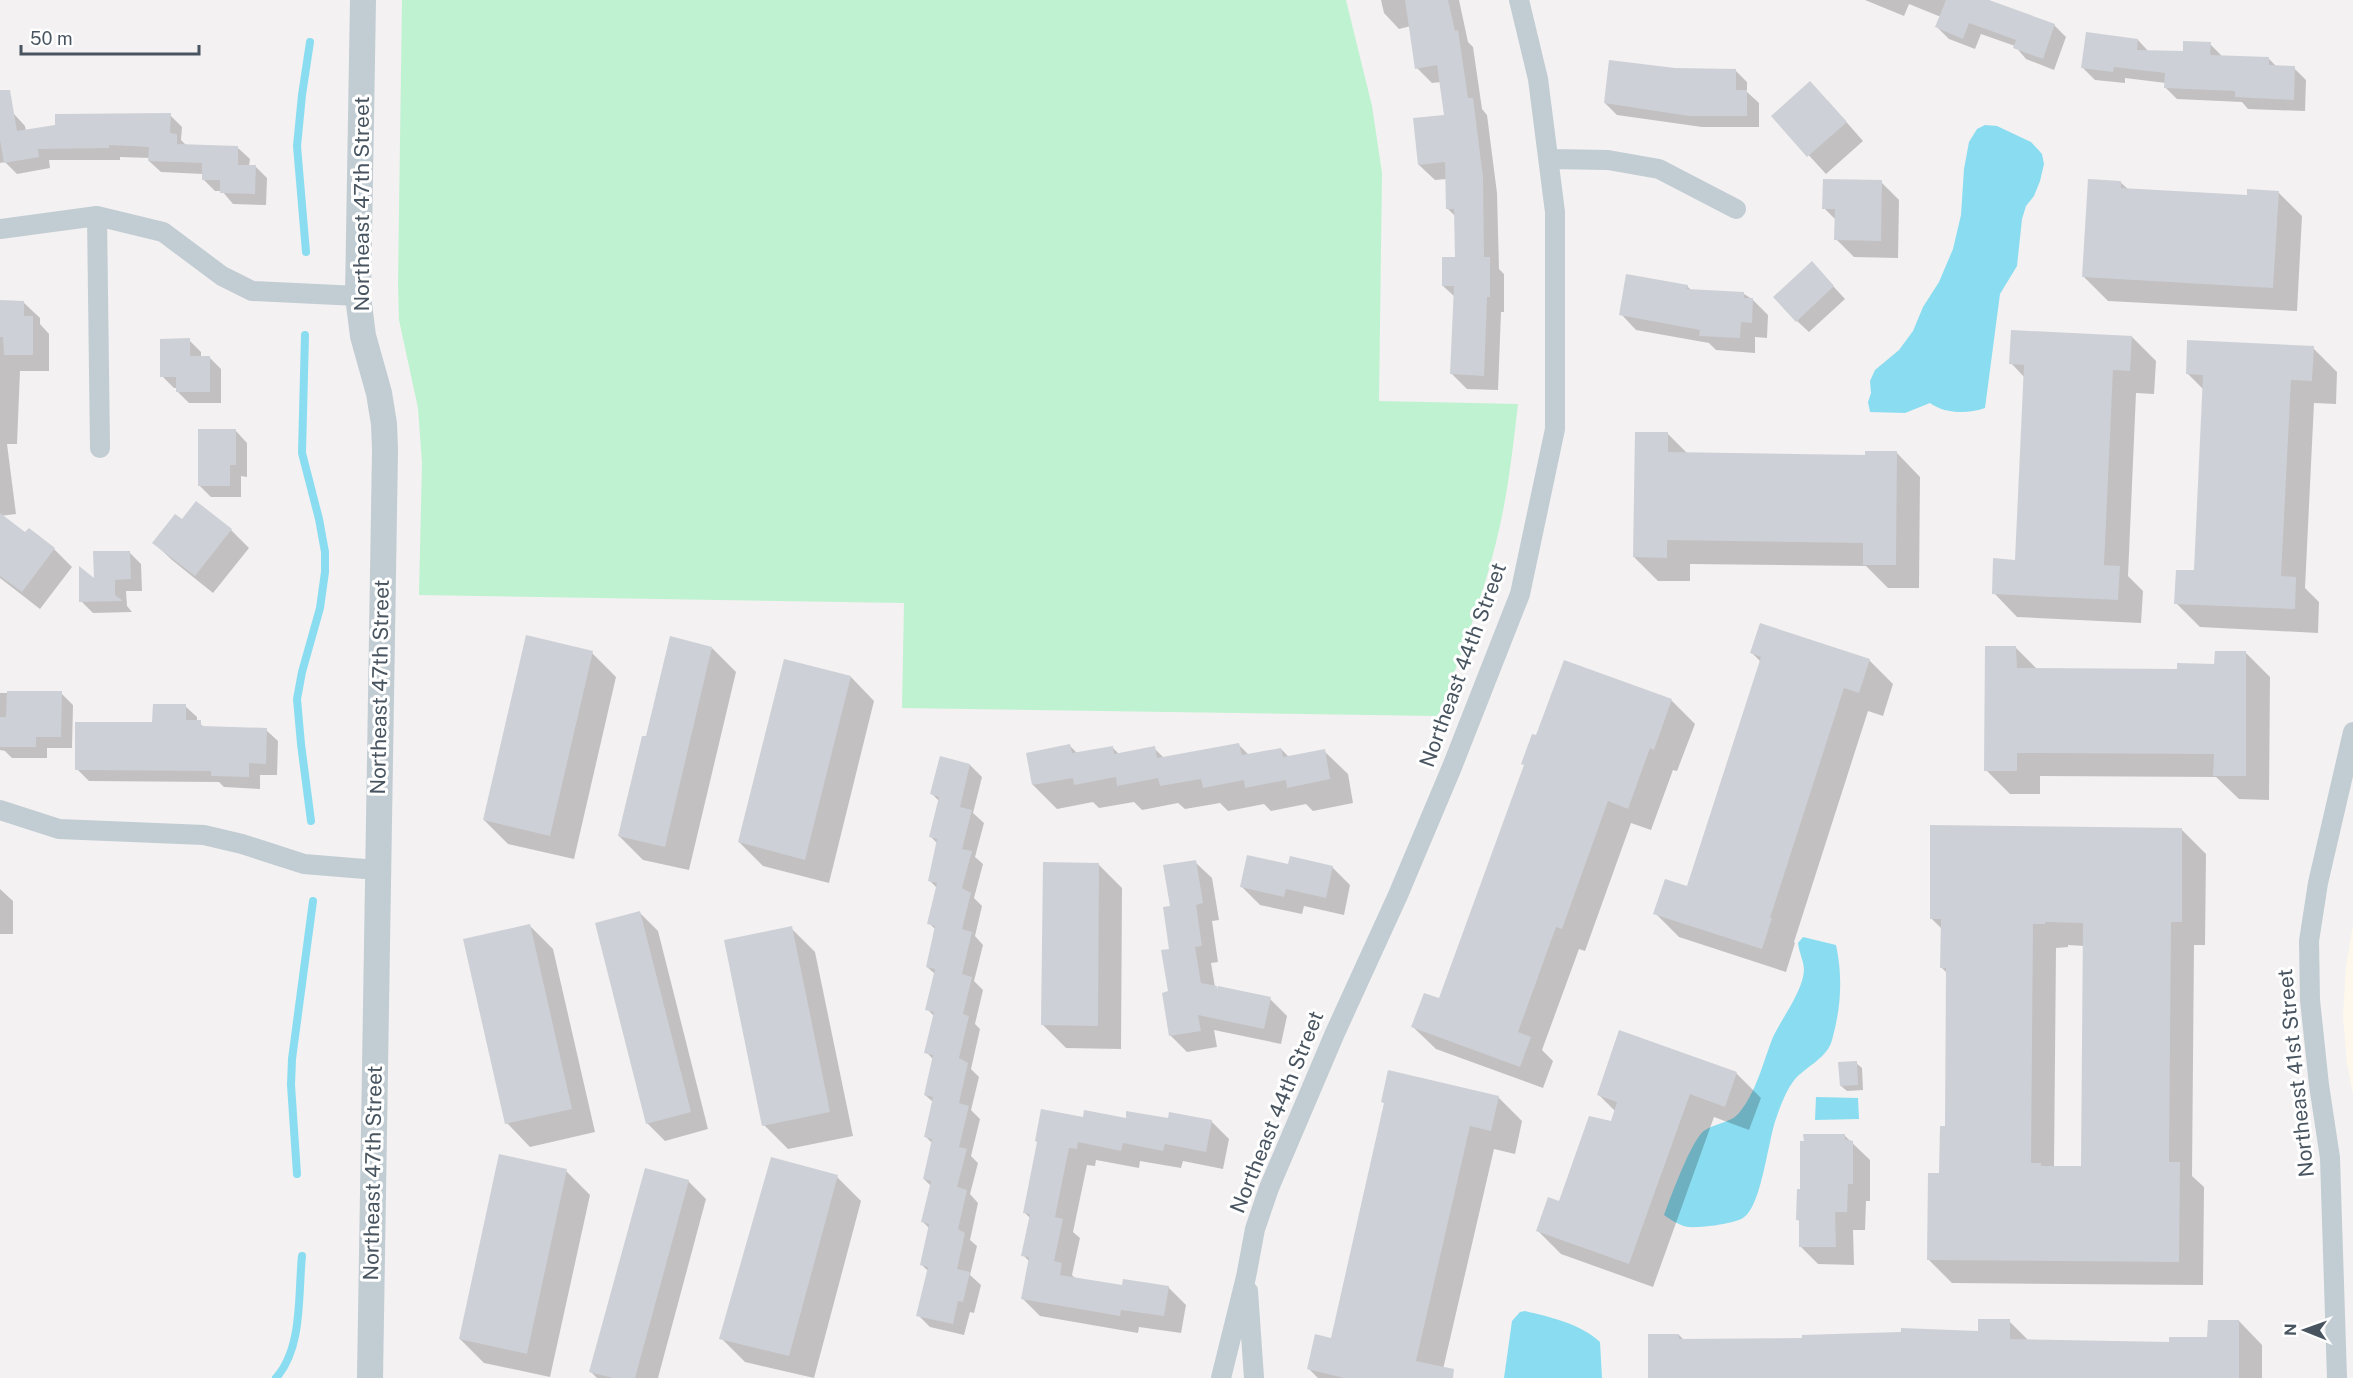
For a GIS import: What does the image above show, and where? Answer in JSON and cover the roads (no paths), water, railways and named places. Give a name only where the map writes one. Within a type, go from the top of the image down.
[{"type":"street","name":"Northeast 47th Street","points":[[363,0],[358,296],[363,336],[379,393],[385,441],[376,870],[370,1378]]},
{"type":"street","name":"Northeast 44th Street","points":[[1221,1378],[1246,1277],[1255,1229],[1269,1188],[1335,1033],[1398,895],[1452,767],[1520,594],[1555,429],[1555,213],[1538,79],[1519,0]]},
{"type":"street","points":[[1549,159],[1608,160],[1659,169],[1736,208]]},
{"type":"street","points":[[96,216],[100,447]]},
{"type":"street","points":[[0,229],[96,216],[163,232],[222,276],[252,291],[358,296]]},
{"type":"street","name":"Northeast 41st Street","points":[[2337,1378],[2330,1158],[2311,1011],[2309,941],[2318,883],[2353,732]]},
{"type":"street","points":[[0,810],[59,829],[204,835],[242,844],[304,864],[376,870]]},
{"type":"street","name":"Northeast 44th Street","points":[[1246,1277],[1254,1378]]},
{"type":"water","points":[[1985,125],[1997,126],[2031,142],[2042,154],[2044,164],[2034,196],[2026,206],[2022,219],[2017,266],[2000,294],[1985,408],[1957,412],[1936,407],[1930,403],[1905,413],[1870,412],[1868,402],[1871,393],[1870,381],[1875,370],[1899,350],[1913,331],[1923,307],[1939,282],[1953,249],[1961,215],[1964,169],[1969,142],[1977,129]]},
{"type":"water","points":[[1803,937],[1836,945],[1840,969],[1840,992],[1830,1046],[1821,1057],[1795,1079],[1784,1097],[1774,1126],[1760,1187],[1750,1211],[1743,1218],[1724,1224],[1694,1227],[1679,1224],[1664,1215],[1680,1174],[1700,1135],[1708,1128],[1735,1117],[1750,1095],[1773,1037],[1800,987],[1804,970],[1798,943]]},
{"type":"water","points":[[1816,1097],[1858,1098],[1859,1119],[1815,1120]]},
{"type":"water","points":[[1525,1311],[1575,1326],[1600,1342],[1602,1378],[1504,1378],[1512,1321],[1520,1312]]},
{"type":"waterway","points":[[306,252],[297,146],[310,42]]},
{"type":"waterway","points":[[305,335],[302,453],[325,552],[320,608],[297,699],[311,821]]},
{"type":"waterway","points":[[297,1174],[291,1085],[292,1059],[313,901]]},
{"type":"waterway","points":[[276,1378],[285,1366],[295,1336],[302,1256]]}]
